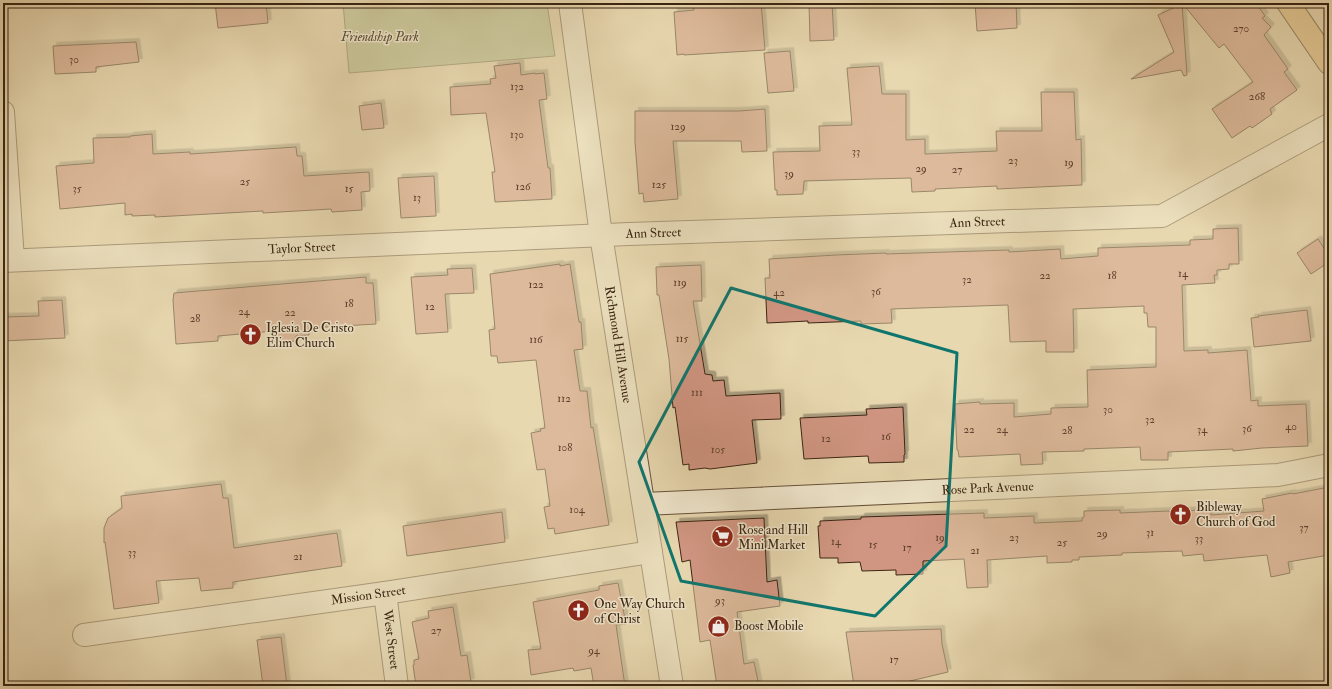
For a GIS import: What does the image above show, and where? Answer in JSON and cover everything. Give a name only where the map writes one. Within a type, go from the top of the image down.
[{"type":"main road","points":[[1288,3],[1329,63]]},
{"type":"street","name":"Richmond Hill Avenue","points":[[570,3],[601,235],[672,686]]},
{"type":"street","points":[[3,112],[8,261]]},
{"type":"street","name":"Ann Street","points":[[601,235],[1162,216],[1329,125]]},
{"type":"street","name":"Taylor Street","points":[[8,261],[601,235]]},
{"type":"street","name":"Rose Park Avenue","points":[[644,504],[1278,475],[1329,465]]},
{"type":"street","name":"Mission Street","points":[[84,635],[385,593],[651,552]]},
{"type":"street","name":"West Street","points":[[385,593],[397,686]]},
{"type":"highlighted area","points":[[731,288],[957,353],[946,546],[875,616],[681,581],[639,462]]},
{"type":"green space","name":"Friendship Park","points":[[343,3],[547,3],[555,56],[349,73]]},
{"type":"building","points":[[215,3],[266,3],[268,23],[218,28]]},
{"type":"building","points":[[693,3],[761,3],[765,50],[677,55],[674,12],[694,10]]},
{"type":"building","points":[[809,3],[832,3],[834,40],[810,41]]},
{"type":"building","points":[[975,3],[1016,3],[1017,28],[977,31]]},
{"type":"building","points":[[1182,3],[1256,3],[1265,16],[1262,18],[1271,27],[1264,35],[1288,69],[1284,72],[1297,90],[1270,109],[1272,114],[1252,128],[1250,126],[1232,138],[1212,109],[1253,82],[1224,44],[1219,48]]},
{"type":"building","points":[[1182,4],[1187,75],[1184,76],[1181,70],[1131,79],[1174,52],[1158,15]]},
{"type":"building","points":[[136,42],[139,62],[96,67],[96,72],[55,74],[53,46]]},
{"type":"building","points":[[790,51],[794,91],[768,93],[764,53]]},
{"type":"building","points":[[520,63],[521,75],[544,73],[547,99],[539,100],[548,168],[550,168],[552,199],[495,202],[492,172],[495,172],[486,113],[451,115],[450,87],[491,84],[490,79],[496,78],[494,66]]},
{"type":"building","points":[[879,66],[882,94],[906,94],[906,140],[925,139],[925,154],[997,151],[996,131],[1042,131],[1041,92],[1074,92],[1076,140],[1081,139],[1082,185],[997,189],[997,186],[935,189],[935,191],[912,192],[911,178],[804,181],[803,194],[777,195],[777,190],[775,190],[773,152],[820,151],[819,126],[852,125],[847,68]]},
{"type":"building","points":[[381,103],[384,128],[362,130],[359,106]]},
{"type":"building","points":[[765,109],[767,151],[742,152],[741,141],[673,141],[678,199],[644,202],[643,193],[639,194],[635,142],[635,111],[739,111]]},
{"type":"building","points":[[152,134],[153,154],[190,152],[190,154],[296,147],[297,156],[302,156],[304,176],[369,172],[370,191],[361,192],[362,210],[332,212],[331,209],[155,217],[155,215],[125,215],[125,203],[60,209],[56,166],[94,163],[93,138],[130,137]]},
{"type":"building","points":[[434,176],[436,216],[401,218],[398,178]]},
{"type":"building","points":[[1238,228],[1239,264],[1229,264],[1229,269],[1217,270],[1217,275],[1214,275],[1215,283],[1182,285],[1184,351],[1208,350],[1208,353],[1247,350],[1251,401],[1258,400],[1258,406],[1306,404],[1308,446],[1233,451],[1233,449],[1168,452],[1168,460],[1141,460],[1140,447],[1084,449],[1084,451],[1042,452],[1043,464],[1021,465],[1020,454],[959,457],[957,450],[955,404],[980,402],[980,404],[1014,403],[1014,417],[1051,414],[1051,408],[1088,407],[1087,370],[1156,367],[1156,327],[1148,327],[1147,313],[1144,313],[1144,306],[1073,309],[1074,352],[1046,352],[1046,341],[1010,342],[1008,305],[891,309],[892,323],[861,324],[861,321],[808,323],[808,321],[767,323],[765,278],[770,278],[769,259],[886,253],[1009,250],[1009,252],[1060,249],[1061,259],[1098,256],[1098,248],[1190,245],[1190,240],[1213,239],[1213,229]]},
{"type":"building","points":[[1318,239],[1329,256],[1329,262],[1311,274],[1297,253]]},
{"type":"building","points":[[560,264],[560,266],[570,264],[579,322],[581,322],[583,349],[574,350],[580,391],[587,391],[591,428],[593,427],[609,525],[555,534],[554,528],[548,529],[544,507],[550,506],[545,469],[537,470],[531,433],[541,431],[540,429],[545,428],[536,360],[498,363],[497,356],[491,356],[489,330],[495,329],[490,274]]},
{"type":"building","points":[[701,265],[702,301],[693,301],[705,374],[712,375],[713,381],[724,380],[726,396],[780,393],[781,419],[752,420],[757,463],[689,470],[689,464],[683,465],[675,407],[673,408],[669,359],[659,295],[657,295],[656,267]]},
{"type":"building","points":[[472,268],[474,293],[445,294],[448,332],[416,334],[411,277],[448,275],[447,269]]},
{"type":"building","points":[[366,277],[366,283],[373,283],[376,324],[309,328],[309,335],[296,336],[296,341],[277,342],[274,331],[218,336],[218,341],[176,344],[173,300],[174,293]]},
{"type":"building","points":[[62,300],[65,338],[3,341],[3,317],[39,316],[38,301]]},
{"type":"building","points":[[1307,310],[1311,341],[1254,347],[1251,318]]},
{"type":"building","points":[[903,407],[904,462],[869,463],[868,456],[804,459],[800,418],[867,415],[866,409]]},
{"type":"building","points":[[221,484],[223,498],[228,498],[234,548],[337,533],[342,566],[233,582],[233,588],[201,591],[199,578],[156,581],[159,603],[114,609],[105,542],[104,543],[104,528],[108,518],[122,508],[121,496]]},
{"type":"building","points":[[1329,487],[1329,555],[1288,562],[1290,573],[1271,577],[1267,555],[1204,561],[1203,554],[1183,556],[1182,551],[1122,553],[1122,555],[1079,557],[1079,560],[1072,560],[1072,562],[1047,563],[1047,556],[987,560],[988,587],[967,588],[964,559],[923,561],[923,574],[896,575],[896,570],[862,571],[860,562],[838,563],[838,558],[820,558],[818,526],[820,526],[820,521],[861,519],[861,517],[984,513],[984,518],[1034,516],[1034,523],[1082,521],[1084,511],[1120,510],[1120,513],[1211,509],[1211,515],[1264,511],[1262,499]]},
{"type":"building","points":[[502,512],[505,542],[407,556],[403,526]]},
{"type":"building","points":[[764,518],[767,582],[777,580],[780,606],[737,612],[744,664],[754,662],[759,686],[717,686],[710,640],[700,642],[690,560],[682,562],[676,522]]},
{"type":"building","points":[[618,583],[626,624],[616,625],[625,686],[594,686],[591,668],[574,671],[573,668],[531,675],[528,650],[541,649],[533,602],[599,590],[599,586]]},
{"type":"building","points":[[453,607],[461,656],[467,655],[471,682],[446,686],[416,686],[413,665],[414,660],[419,659],[412,622],[429,618],[428,611]]},
{"type":"building","points":[[941,629],[942,644],[948,672],[889,686],[854,686],[846,632]]},
{"type":"building","points":[[281,637],[287,686],[263,686],[257,640]]},
{"type":"place","name":"Iglesia De Cristo Elim Church","points":[[250,335]]},
{"type":"place","name":"Bibleway Church of God","points":[[1181,514]]},
{"type":"place","name":"Rose and Hill Mini Market","points":[[722,537]]},
{"type":"place","name":"One Way Church of Christ","points":[[579,611]]},
{"type":"place","name":"Boost Mobile","points":[[719,626]]}]
